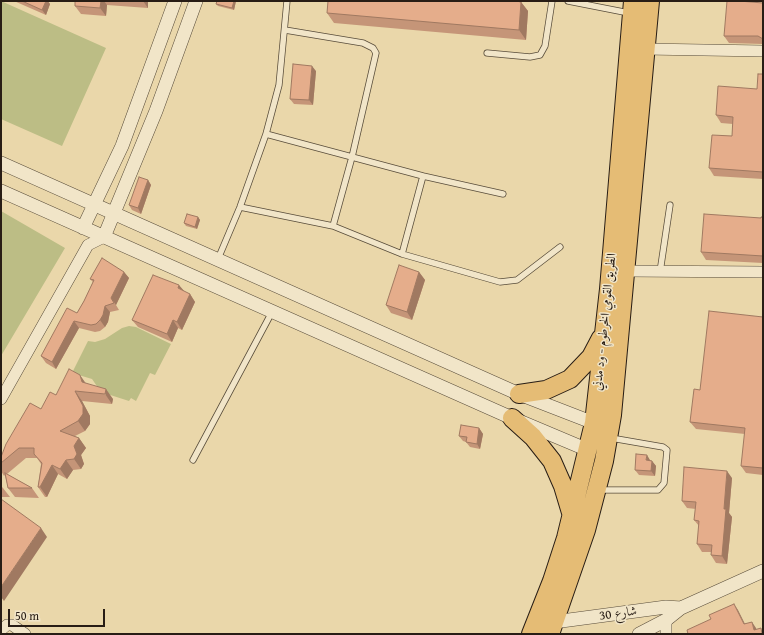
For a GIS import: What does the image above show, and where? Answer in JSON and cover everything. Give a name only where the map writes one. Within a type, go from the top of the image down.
[{"type":"highway","name":"الطريق القومي الخرطوم - ود مدني","points":[[552,628],[579,551],[597,490],[609,438],[616,384],[650,1]]},
{"type":"highway","name":"الطريق القومي الخرطوم - ود مدني","points":[[531,634],[552,581],[572,516],[594,423],[606,328],[633,7]]},
{"type":"highway","points":[[519,394],[546,390],[570,379],[591,357],[606,328]]},
{"type":"highway","points":[[512,418],[533,437],[552,461],[563,486],[572,516]]},
{"type":"street","points":[[88,246],[83,228],[122,146],[175,1]]},
{"type":"street","points":[[1,399],[88,246],[104,237],[139,154],[196,1]]},
{"type":"street","points":[[646,49],[763,51]]},
{"type":"street","points":[[122,146],[139,154]]},
{"type":"street","points":[[3,168],[95,205],[519,394],[594,423]]},
{"type":"street","points":[[1,191],[512,418],[588,450]]},
{"type":"street","points":[[626,271],[763,272]]},
{"type":"street","name":"شارع 30","points":[[639,634],[666,620],[681,608],[763,571]]},
{"type":"street","name":"شارع 30","points":[[552,628],[666,607],[681,608]]},
{"type":"street","points":[[666,620],[666,634]]},
{"type":"street","points":[[1,630],[10,625],[15,626],[25,634]]},
{"type":"lane","points":[[218,259],[240,207],[266,134],[279,85],[287,1]]},
{"type":"lane","points":[[487,53],[530,57],[540,55],[544,46],[552,1]]},
{"type":"lane","points":[[568,1],[633,7]]},
{"type":"lane","points":[[285,30],[363,43],[372,48],[376,53],[352,157],[333,226]]},
{"type":"lane","points":[[266,134],[423,176],[503,194]]},
{"type":"lane","points":[[402,254],[423,176]]},
{"type":"lane","points":[[660,272],[670,205]]},
{"type":"lane","points":[[240,207],[333,226],[402,254],[500,282],[517,280],[560,247]]},
{"type":"lane","points":[[193,460],[272,312]]},
{"type":"lane","points":[[597,490],[658,490],[664,483],[667,450],[663,447],[609,438]]},
{"type":"green space","points":[[1,1],[106,48],[62,146],[1,119]]},
{"type":"green space","points":[[1,211],[65,248],[1,356]]},
{"type":"green space","points":[[129,326],[136,327],[171,344],[155,375],[150,373],[136,401],[131,398],[129,401],[101,392],[92,379],[72,373],[88,341],[95,342],[105,339],[122,328]]},
{"type":"building","points":[[22,1],[46,1],[42,10]]},
{"type":"building","points":[[75,1],[101,1],[100,8],[75,6]]},
{"type":"building","points":[[217,1],[234,1],[232,8],[216,4]]},
{"type":"building","points":[[328,1],[516,1],[521,2],[519,30],[327,13]]},
{"type":"building","points":[[727,1],[763,3],[763,39],[758,36],[724,36]]},
{"type":"building","points":[[293,64],[312,66],[309,100],[290,99]]},
{"type":"building","points":[[758,74],[763,74],[763,172],[709,168],[712,135],[732,136],[733,117],[716,115],[718,86],[757,89]]},
{"type":"building","points":[[139,177],[148,180],[138,208],[129,205]]},
{"type":"building","points":[[187,214],[198,217],[195,227],[184,223]]},
{"type":"building","points":[[704,214],[763,217],[763,256],[701,252]]},
{"type":"building","points":[[102,258],[124,272],[111,298],[114,303],[105,306],[103,315],[96,324],[91,325],[74,321],[52,362],[41,356],[67,308],[77,313],[94,280],[90,279]]},
{"type":"building","points":[[399,265],[419,272],[407,312],[386,305]]},
{"type":"building","points":[[153,275],[179,285],[178,288],[190,294],[177,322],[173,320],[167,334],[132,320]]},
{"type":"building","points":[[709,311],[763,317],[763,468],[741,466],[745,428],[690,422],[694,389],[700,390]]},
{"type":"building","points":[[69,369],[80,375],[82,382],[106,389],[105,394],[75,391],[83,406],[83,414],[78,421],[60,431],[79,438],[74,446],[77,454],[74,459],[66,460],[60,469],[52,465],[40,487],[38,487],[42,463],[34,454],[34,448],[19,448],[1,463],[1,457],[6,444],[30,403],[41,409],[50,392],[56,395]]},
{"type":"building","points":[[461,425],[479,428],[477,444],[466,442],[467,437],[459,436]]},
{"type":"building","points":[[636,454],[647,455],[646,460],[652,461],[651,471],[635,470]]},
{"type":"building","points":[[684,467],[727,471],[724,509],[726,509],[722,556],[711,555],[712,545],[697,544],[699,521],[694,520],[696,502],[682,501]]},
{"type":"building","points":[[5,473],[32,488],[8,488]]},
{"type":"building","points":[[1,499],[41,528],[1,587]]},
{"type":"building","points":[[734,604],[744,624],[752,622],[754,630],[761,628],[762,634],[688,634],[687,630],[711,619],[709,615]]}]
